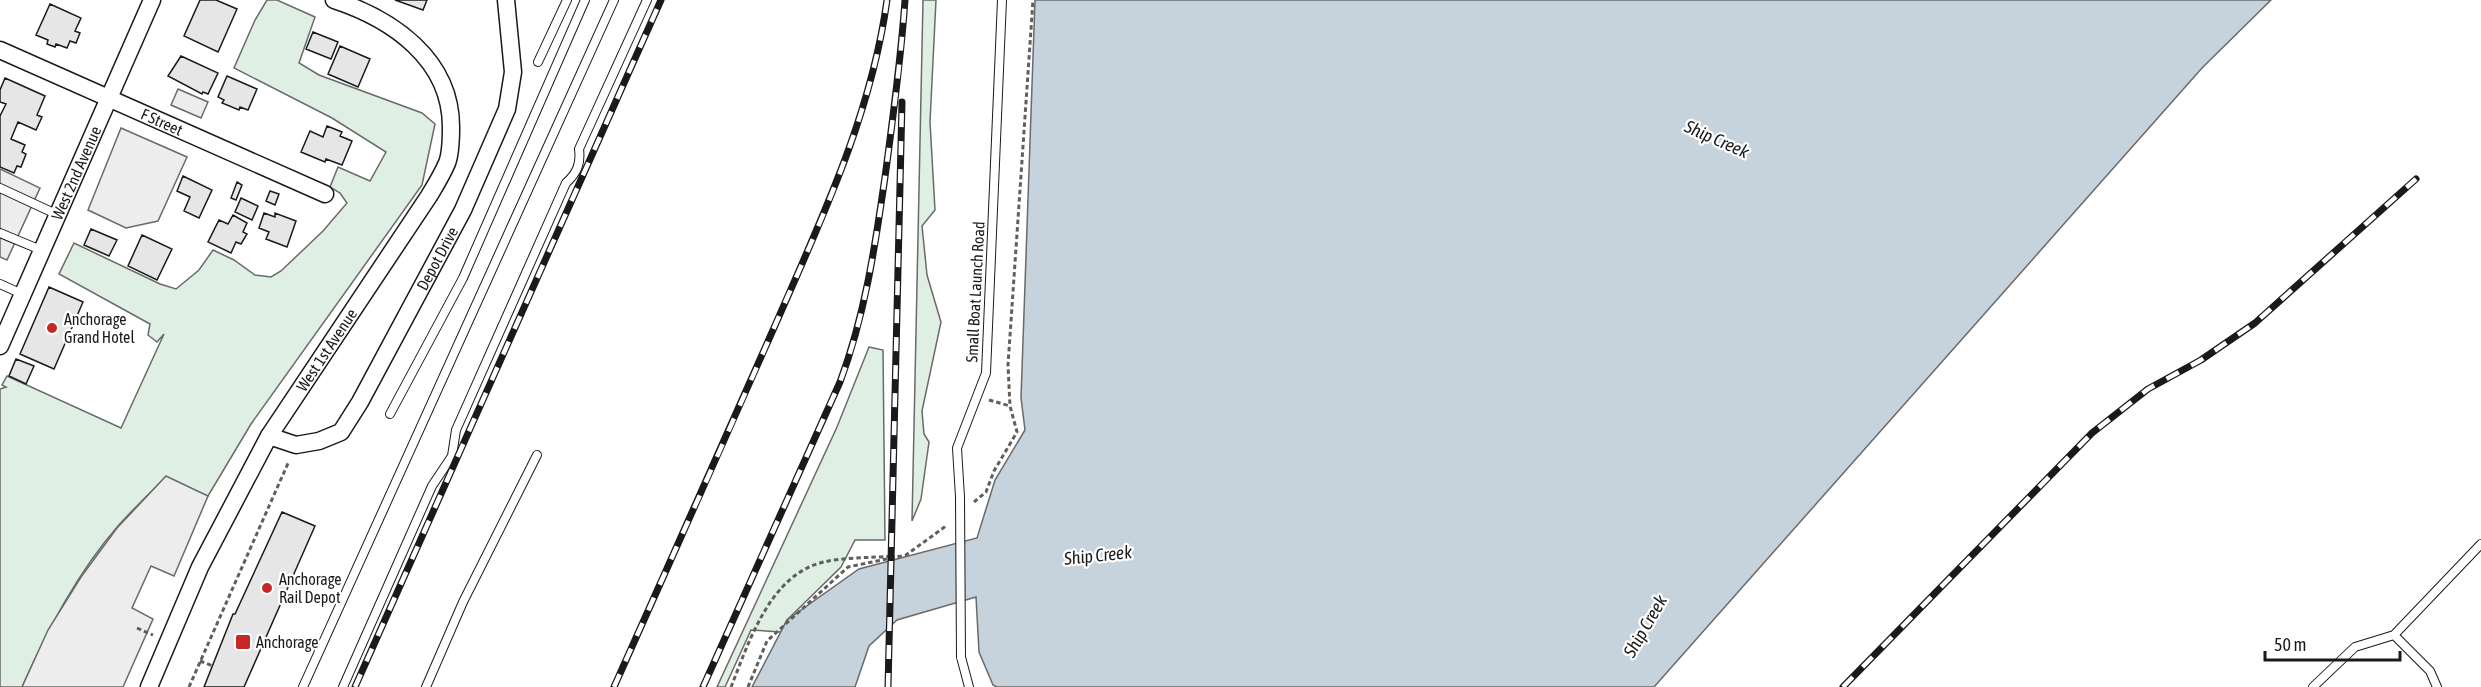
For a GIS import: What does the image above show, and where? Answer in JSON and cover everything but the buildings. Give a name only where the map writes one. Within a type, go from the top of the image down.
[{"type":"street","name":"West 2nd Avenue","points":[[0,346],[56,214],[152,0]]},
{"type":"street","name":"West 1st Avenue","points":[[149,687],[200,567],[269,436],[429,196],[447,162],[451,109],[440,77],[421,51],[391,25],[334,0]]},
{"type":"street","name":"Depot Drive","points":[[269,436],[296,445],[319,441],[340,432],[360,402],[463,210],[507,108],[513,72],[506,0]]},
{"type":"street","name":"F Street","points":[[0,50],[325,194]]},
{"type":"lane","points":[[538,62],[567,0]]},
{"type":"lane","points":[[390,414],[463,278],[585,0]]},
{"type":"lane","points":[[303,687],[614,0]]},
{"type":"lane","points":[[343,687],[432,486],[452,456],[456,430],[566,183],[574,176],[581,162],[579,148],[647,0]]},
{"type":"lane","name":"Small Boat Launch Road","points":[[969,687],[961,657],[960,497],[957,448],[986,373],[1002,0]]},
{"type":"lane","points":[[0,188],[56,214]]},
{"type":"lane","points":[[0,233],[41,250]]},
{"type":"lane","points":[[0,284],[22,294]]},
{"type":"lane","points":[[426,687],[464,602],[537,455]]},
{"type":"lane","points":[[2313,687],[2355,647],[2394,635],[2481,544]]},
{"type":"lane","points":[[2394,635],[2430,671],[2437,687]]},
{"type":"path","points":[[969,506],[986,492],[994,471],[1017,432],[1010,405],[1008,365],[1033,0]]},
{"type":"path","points":[[976,397],[1010,405]]},
{"type":"path","points":[[748,687],[767,641],[848,567],[906,555],[953,521]]},
{"type":"path","points":[[731,687],[752,635],[777,593],[800,571],[824,561],[906,555]]},
{"type":"path","points":[[137,628],[153,635]]},
{"type":"path","points":[[200,661],[213,666]]},
{"type":"green space","points":[[267,0],[277,0],[315,17],[299,63],[319,75],[422,113],[435,124],[422,185],[251,424],[208,496],[166,477],[118,526],[89,563],[53,624],[22,687],[0,687],[0,389],[6,387],[2,385],[7,376],[121,428],[164,334],[157,342],[148,335],[150,324],[59,274],[74,243],[160,284],[176,289],[199,270],[213,250],[234,260],[255,275],[271,277],[281,271],[323,231],[347,203],[340,193],[330,187],[338,167],[370,181],[386,152],[332,118],[234,68],[255,20]]},
{"type":"green space","points":[[923,0],[936,0],[930,122],[935,210],[922,226],[927,275],[941,322],[922,411],[924,434],[929,442],[921,499],[912,521]]},
{"type":"green space","points":[[869,347],[883,350],[885,540],[855,540],[841,567],[787,620],[781,632],[751,630],[725,687],[717,687],[837,427]]},
{"type":"shaded area","points":[[178,89],[208,102],[201,118],[171,105]]},
{"type":"shaded area","points":[[121,128],[187,157],[158,221],[126,228],[88,210]]},
{"type":"shaded area","points":[[0,169],[40,188],[7,260],[0,257]]},
{"type":"shaded area","points":[[166,476],[208,496],[174,576],[151,566],[132,608],[153,619],[123,687],[22,687],[48,630],[81,577],[117,528]]},
{"type":"water","name":"Ship Creek","points":[[1035,0],[2271,0],[2202,68],[1654,687],[997,687],[993,685],[979,652],[976,597],[897,620],[869,646],[855,687],[752,687],[787,620],[859,569],[977,538],[995,480],[1025,430],[1021,398]]},
{"type":"railway","points":[[355,687],[661,0]]},
{"type":"railway","points":[[614,687],[826,209],[869,86],[887,0]]},
{"type":"railway","points":[[703,687],[840,382],[849,357],[873,255],[896,88],[905,0]]},
{"type":"railway","points":[[888,687],[902,102]]},
{"type":"railway","points":[[1843,687],[2092,433],[2148,389],[2201,360],[2255,323],[2416,179]]},
{"type":"place","name":"Anchorage Grand Hotel","points":[[52,328]]},
{"type":"place","name":"Anchorage Rail Depot","points":[[267,588]]},
{"type":"place","name":"Anchorage","points":[[243,642]]}]
